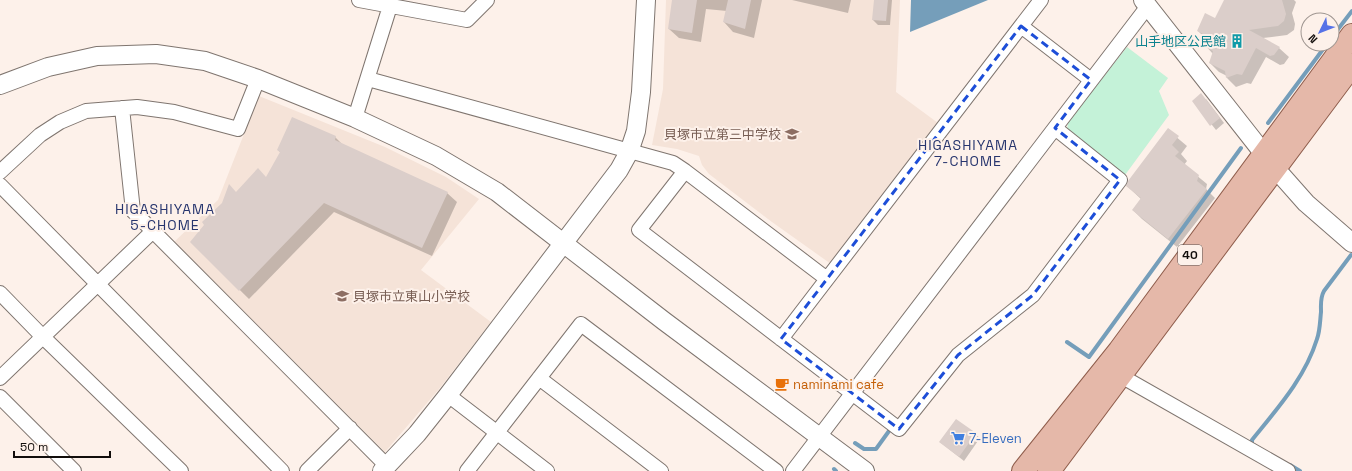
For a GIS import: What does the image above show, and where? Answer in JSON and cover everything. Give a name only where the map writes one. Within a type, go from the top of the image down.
[{"type":"main road","name":"40","points":[[1049,471],[1121,376],[1270,161],[1352,35]]},
{"type":"main road","name":"40","points":[[1023,471],[1270,161],[1352,65]]},
{"type":"street","points":[[359,0],[467,20],[487,0]]},
{"type":"street","points":[[122,108],[133,211],[154,230],[350,428],[385,469],[417,434],[448,395],[619,170],[629,152],[636,131],[641,92],[646,0]]},
{"type":"street","points":[[781,339],[1041,0]]},
{"type":"street","points":[[794,471],[1092,80],[1146,3],[1270,161],[1306,203],[1352,243]]},
{"type":"street","points":[[355,118],[390,6]]},
{"type":"street","points":[[1020,26],[1092,80]]},
{"type":"street","points":[[0,85],[48,67],[97,56],[156,54],[205,61],[258,79],[355,118],[443,160],[497,192],[664,321],[865,471]]},
{"type":"street","points":[[0,172],[40,135],[60,122],[86,111],[137,107],[174,112],[238,129],[258,79]]},
{"type":"street","points":[[368,79],[673,163],[827,279]]},
{"type":"street","points":[[685,171],[639,230],[899,429],[958,355],[1033,295],[1120,180],[1055,128]]},
{"type":"street","points":[[0,185],[282,471]]},
{"type":"street","points":[[0,378],[154,230]]},
{"type":"street","points":[[0,293],[43,337],[181,471]]},
{"type":"street","points":[[467,471],[581,324],[776,471]]},
{"type":"street","points":[[1121,376],[1288,471]]},
{"type":"street","points":[[539,378],[661,471]]},
{"type":"street","points":[[448,395],[547,471]]},
{"type":"street","points":[[0,397],[74,471]]},
{"type":"street","points":[[307,471],[350,428]]},
{"type":"highlighted area","points":[[1021,26],[1091,80],[1055,128],[1120,180],[1033,295],[958,355],[899,429],[781,339]]},
{"type":"shaded area","name":"貝塚市立第三中学校","points":[[666,0],[900,0],[896,92],[938,123],[831,264],[772,222],[709,174],[702,165],[699,156],[677,149],[652,145],[663,89]]},
{"type":"shaded area","name":"貝塚市立東山小学校","points":[[259,96],[385,147],[446,177],[479,199],[421,270],[491,322],[439,389],[385,452],[174,242],[218,200]]},
{"type":"green space","points":[[1127,47],[1168,78],[1159,91],[1169,115],[1125,175],[1067,130],[1068,122]]},
{"type":"water","points":[[911,0],[988,0],[910,32]]},
{"type":"building","points":[[672,0],[697,0],[692,33],[668,29]]},
{"type":"building","points":[[728,0],[751,0],[745,29],[723,22]]},
{"type":"building","points":[[874,0],[888,0],[886,21],[872,20]]},
{"type":"building","name":"山手地区公民館","points":[[1224,0],[1282,0],[1286,14],[1284,21],[1278,26],[1249,30],[1280,47],[1274,55],[1270,56],[1256,48],[1242,75],[1237,74],[1226,78],[1225,71],[1209,63],[1213,51],[1202,45],[1207,36],[1197,31],[1205,13],[1215,18]]},
{"type":"building","points":[[1201,93],[1220,118],[1210,126],[1192,101]]},
{"type":"building","points":[[292,117],[336,136],[335,140],[448,192],[422,248],[324,203],[239,291],[190,242],[204,225],[202,222],[222,203],[229,184],[236,192],[258,168],[266,177],[280,152],[277,150]]},
{"type":"building","points":[[1168,128],[1179,136],[1172,145],[1179,152],[1175,156],[1199,175],[1197,181],[1207,189],[1168,239],[1132,210],[1141,198],[1126,186],[1128,181]]},
{"type":"building","name":"7-Eleven","points":[[956,419],[976,433],[959,457],[939,442]]},
{"type":"waterway","points":[[1340,27],[1352,11]]},
{"type":"waterway","points":[[1268,123],[1321,52]]},
{"type":"waterway","points":[[1067,342],[1089,357],[1241,148]]},
{"type":"waterway","points":[[1255,446],[1252,444],[1252,440],[1298,380],[1305,367],[1318,336],[1321,301],[1324,291],[1351,255]]},
{"type":"waterway","points":[[855,443],[864,449],[876,449],[889,431]]},
{"type":"waterway","points":[[1290,465],[1300,471]]},
{"type":"place","name":"山手地区公民館","points":[[1237,41]]},
{"type":"place","name":"貝塚市立第三中学校","points":[[792,134]]},
{"type":"place","name":"貝塚市立東山小学校","points":[[342,296]]},
{"type":"place","name":"naminami cafe","points":[[782,384]]},
{"type":"place","name":"7-Eleven","points":[[958,438]]},
{"type":"district","name":"HIGASHIYAMA 7-CHOME","points":[[968,154]]},
{"type":"district","name":"HIGASHIYAMA 5-CHOME","points":[[165,218]]}]
